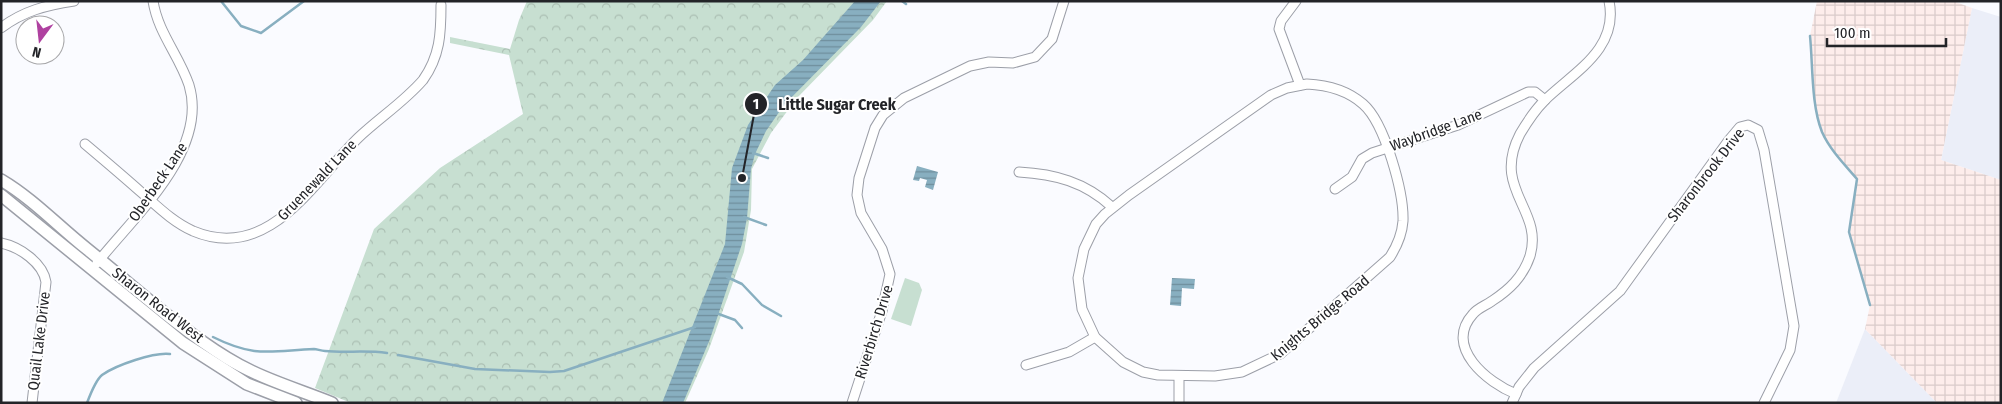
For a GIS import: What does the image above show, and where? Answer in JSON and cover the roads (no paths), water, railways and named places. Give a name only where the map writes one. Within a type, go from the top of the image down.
[{"type":"main road","name":"Sharon Road West","points":[[1,180],[38,206],[158,308],[228,359],[332,403]]},
{"type":"main road","name":"Sharon Road West","points":[[1,195],[153,320],[220,369],[247,384],[289,402]]},
{"type":"street","points":[[1,28],[25,13],[42,7],[74,1]]},
{"type":"street","name":"Oberbeck Lane","points":[[92,269],[150,199],[185,144],[192,118],[192,105],[187,79],[160,28],[153,1]]},
{"type":"street","name":"Riverbirch Drive","points":[[852,403],[882,311],[890,274],[882,249],[861,213],[857,195],[859,178],[875,128],[883,115],[904,98],[970,66],[989,62],[1013,63],[1035,57],[1052,39],[1064,1]]},
{"type":"street","points":[[1296,1],[1281,21],[1279,29],[1300,85]]},
{"type":"street","points":[[1514,398],[1476,368],[1468,354],[1464,336],[1472,315],[1513,286],[1523,272],[1530,255],[1533,242],[1532,227],[1514,189],[1511,162],[1520,134],[1545,100],[1585,67],[1601,47],[1609,25],[1609,1]]},
{"type":"street","name":"Gruenewald Lane","points":[[84,144],[178,223],[214,237],[229,238],[250,235],[279,221],[289,213],[359,138],[423,80],[431,69],[439,49],[442,5]]},
{"type":"street","name":"Knights Bridge Road","points":[[1300,85],[1334,87],[1354,97],[1373,115],[1383,132],[1387,148],[1400,197],[1403,223],[1396,246],[1382,266],[1270,360],[1242,372],[1227,375],[1179,377],[1158,375],[1130,366],[1105,348],[1095,337],[1082,309],[1079,271],[1089,236],[1096,224],[1112,208],[1271,95],[1300,85]]},
{"type":"street","name":"Waybridge Lane","points":[[1335,189],[1352,177],[1362,159],[1372,153],[1476,117],[1528,92],[1536,92],[1545,100]]},
{"type":"street","name":"Sharonbrook Drive","points":[[1514,398],[1534,368],[1620,291],[1729,140],[1740,127],[1748,125],[1758,130],[1764,150],[1794,326],[1790,350],[1764,403]]},
{"type":"street","points":[[1018,172],[1046,174],[1071,181],[1092,191],[1112,208]]},
{"type":"street","name":"Quail Lake Drive","points":[[1,244],[21,252],[40,266],[45,275],[46,282],[32,403]]},
{"type":"street","points":[[1026,365],[1065,354],[1095,337]]},
{"type":"street","points":[[1179,377],[1179,403]]},
{"type":"street","points":[[289,402],[291,387]]},
{"type":"water","points":[[855,1],[881,1],[861,27],[784,105],[766,131],[755,154],[751,169],[747,218],[742,244],[710,339],[683,403],[662,403],[725,244],[732,168],[748,125],[775,85],[803,60]]},
{"type":"water","points":[[917,166],[938,172],[933,190],[925,187],[927,180],[920,178],[919,181],[913,180]]},
{"type":"water","points":[[1172,278],[1195,279],[1194,289],[1182,288],[1181,306],[1170,305]]},
{"type":"waterway","points":[[221,1],[241,26],[261,33],[304,1]]},
{"type":"waterway","points":[[902,1],[906,4]]},
{"type":"waterway","points":[[1810,36],[1814,97],[1818,121],[1825,139],[1833,151],[1857,179],[1849,232],[1870,305]]},
{"type":"waterway","points":[[753,153],[768,158]]},
{"type":"waterway","points":[[744,217],[766,225]]},
{"type":"waterway","points":[[727,277],[742,284],[762,305],[781,316]]},
{"type":"waterway","points":[[716,313],[735,320],[742,328]]},
{"type":"waterway","points":[[398,355],[475,369],[564,371],[695,327]]},
{"type":"waterway","points":[[213,337],[228,344],[252,351],[274,352],[314,349],[333,352],[387,353]]},
{"type":"waterway","points":[[87,403],[98,380],[108,371],[145,357],[170,354]]},
{"type":"place","name":"Little Sugar Creek","points":[[742,178]]}]
